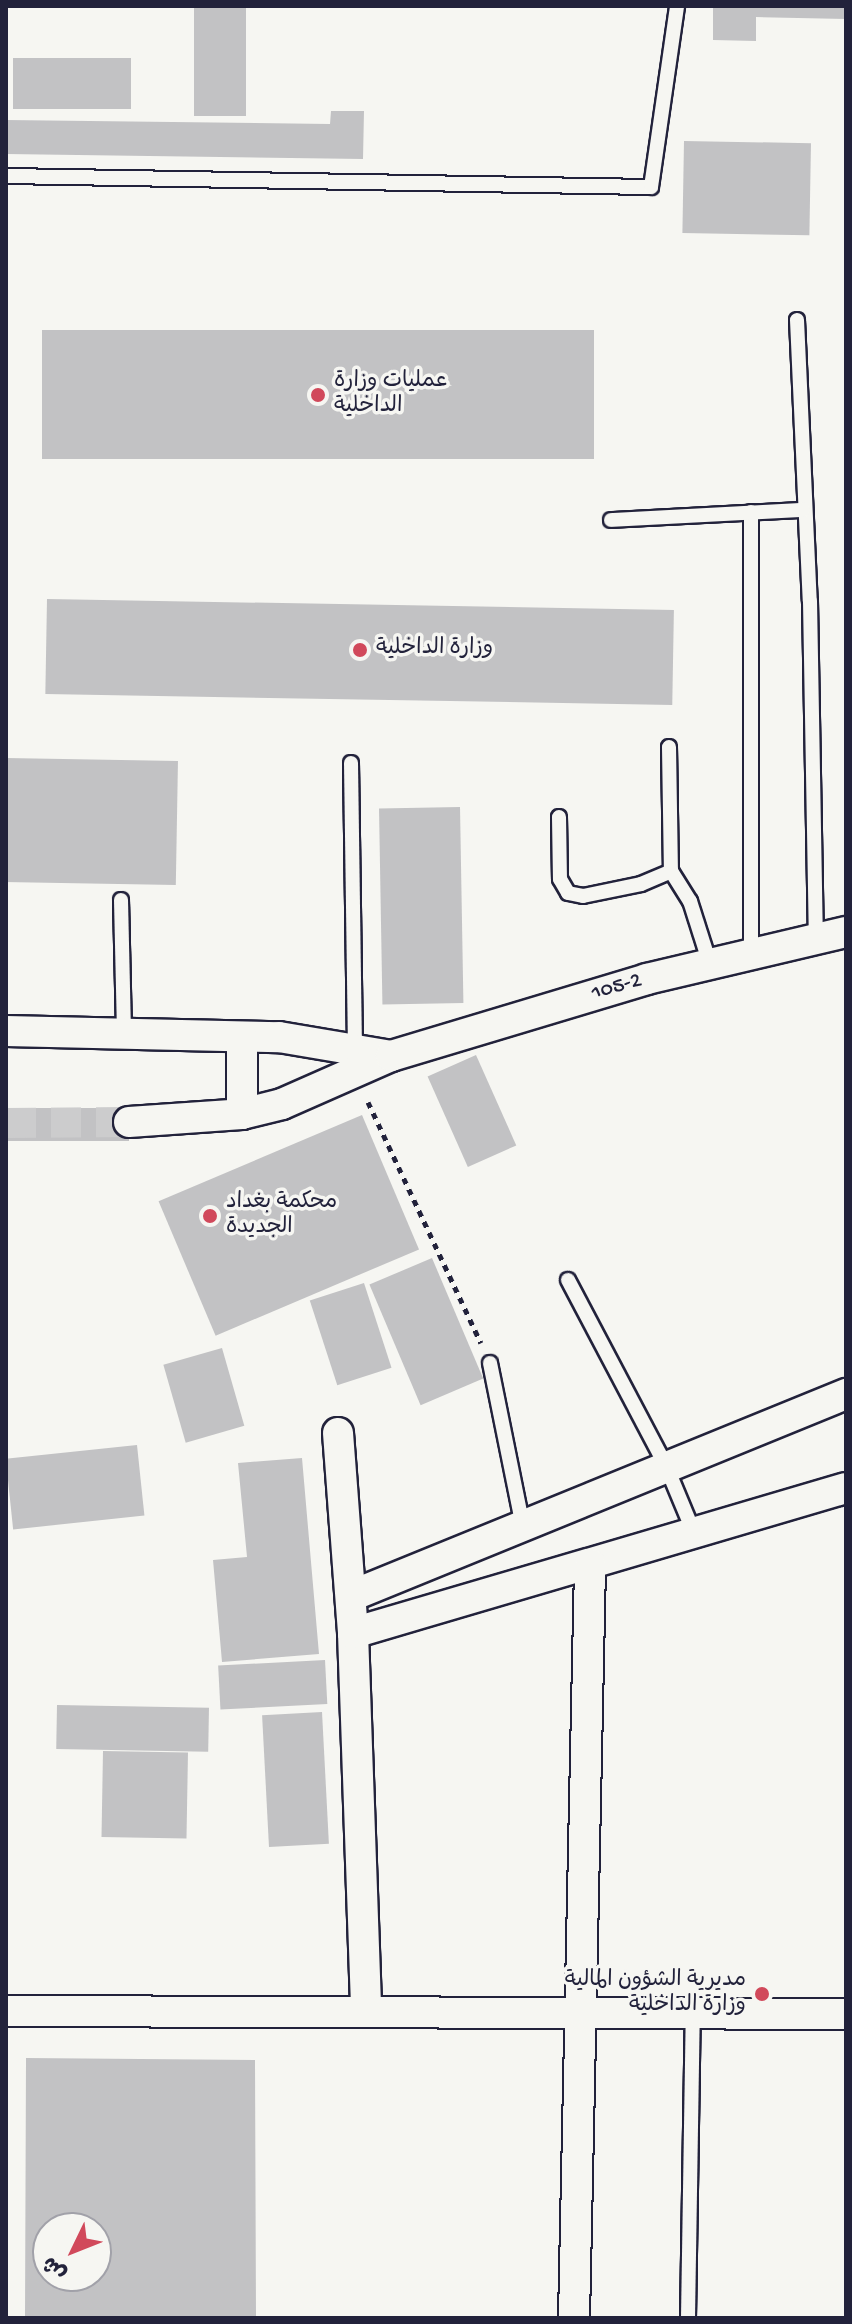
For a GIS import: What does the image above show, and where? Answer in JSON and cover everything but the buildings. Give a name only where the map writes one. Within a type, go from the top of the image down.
[{"type":"street","name":"105-2","points":[[6,1031],[242,1037],[355,1061],[391,1056],[710,964],[846,932]]},
{"type":"street","points":[[242,1037],[242,1114]]},
{"type":"street","points":[[129,1122],[242,1114],[355,1061]]},
{"type":"street","points":[[351,1596],[846,1394]]},
{"type":"street","points":[[338,1433],[353,1633],[366,2010]]},
{"type":"street","points":[[353,1633],[846,1488]]},
{"type":"street","points":[[574,2318],[590,1564]]},
{"type":"street","points":[[6,2011],[846,2014]]},
{"type":"lane","points":[[6,176],[651,187],[677,6]]},
{"type":"lane","points":[[797,320],[803,510],[810,601],[816,938]]},
{"type":"lane","points":[[611,520],[803,510]]},
{"type":"lane","points":[[751,512],[751,954]]},
{"type":"lane","points":[[669,747],[671,871],[690,901],[710,964]]},
{"type":"lane","points":[[351,763],[355,1061]]},
{"type":"lane","points":[[559,817],[560,879],[568,893],[583,896],[641,884],[671,871]]},
{"type":"lane","points":[[121,900],[124,1033]]},
{"type":"lane","points":[[568,1280],[667,1468],[694,1533]]},
{"type":"lane","points":[[490,1363],[523,1527]]},
{"type":"lane","points":[[688,2318],[693,2013]]},
{"type":"path","points":[[355,1061],[490,1363]]},
{"type":"tunnel","points":[[6,1123],[129,1122]]},
{"type":"place","name":"عمليات وزارة الداخلية","points":[[318,395]]},
{"type":"place","name":"وزارة الداخلية","points":[[360,650]]},
{"type":"place","name":"محكمة بغداد الجديدة","points":[[210,1216]]},
{"type":"place","name":"مديرية الشؤون المالية وزارة الداخلية","points":[[762,1994]]}]
